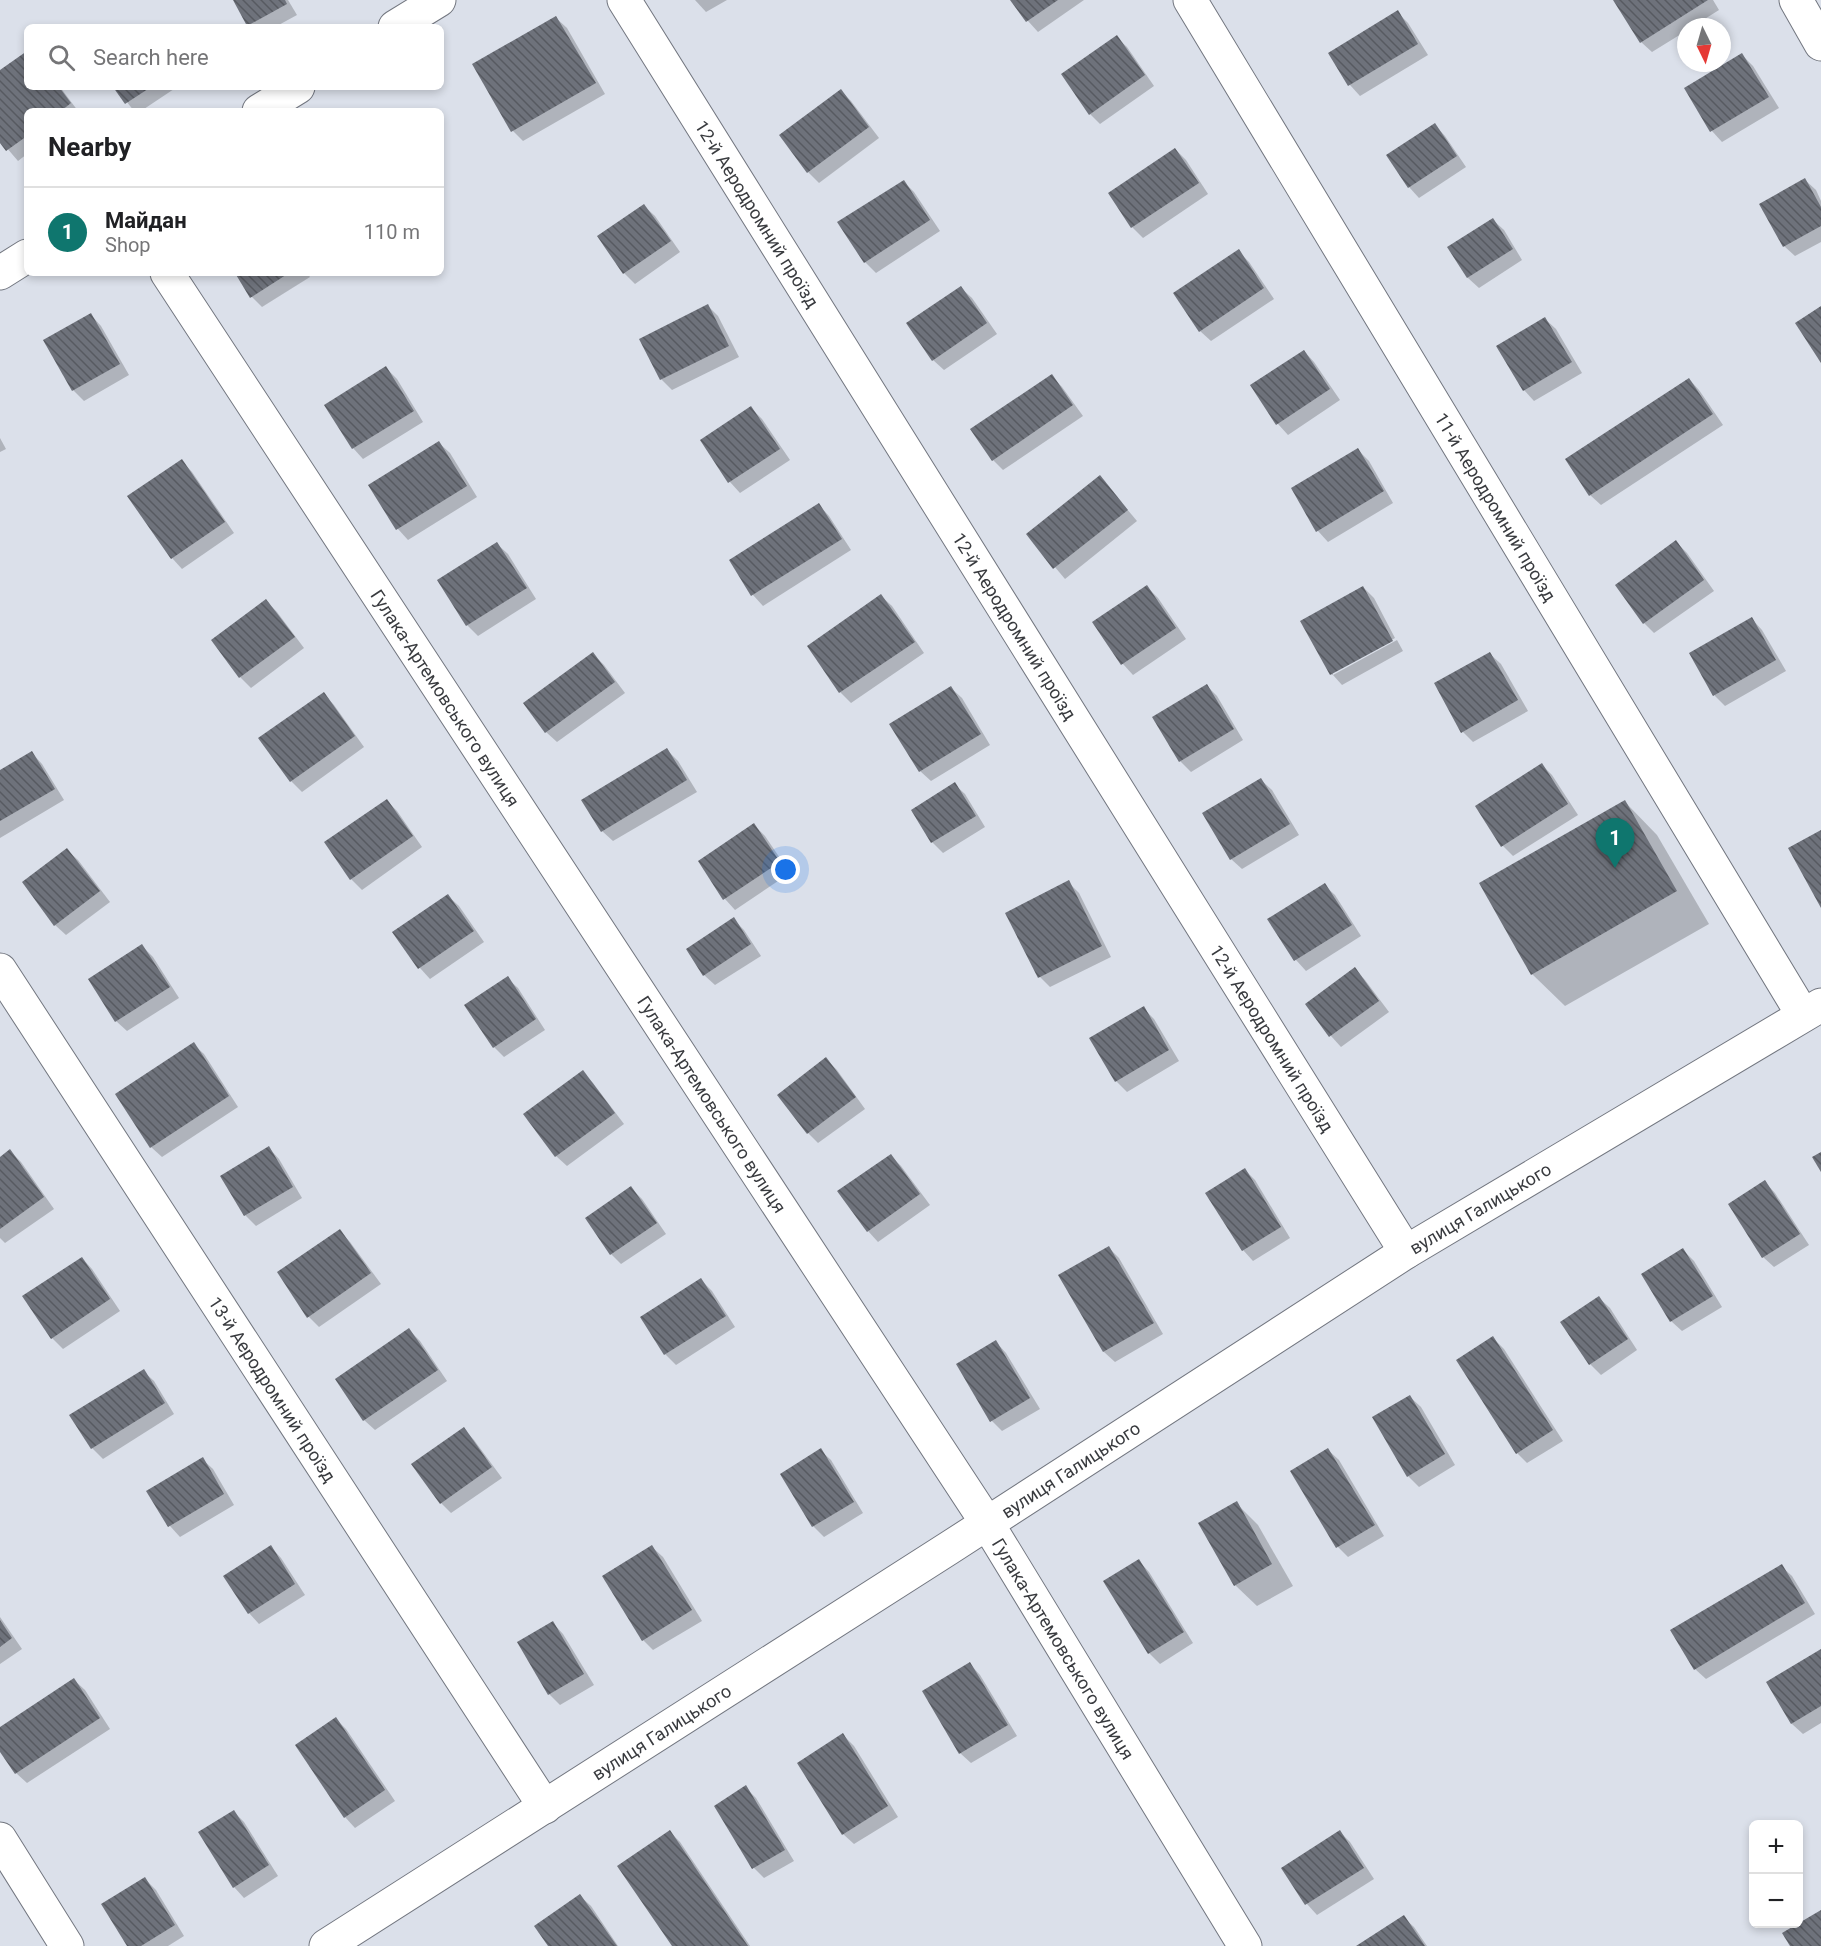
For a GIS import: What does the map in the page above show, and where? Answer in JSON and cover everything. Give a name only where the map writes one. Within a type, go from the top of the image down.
[{"type":"street","points":[[400,24],[439,0]]},
{"type":"street","name":"12-й Аеродромний проїзд","points":[[624,0],[1406,1252]]},
{"type":"street","name":"11-й Аеродромний проїзд","points":[[1190,0],[1812,1010]]},
{"type":"street","points":[[1797,0],[1821,44]]},
{"type":"street","points":[[264,108],[293,90]]},
{"type":"street","points":[[0,273],[24,258]]},
{"type":"street","name":"Гулака-Артемовського вулиця","points":[[169,276],[987,1523],[1245,1946]]},
{"type":"street","name":"13-й Аеродромний проїзд","points":[[0,970],[545,1807]]},
{"type":"street","name":"вулиця Галицького","points":[[326,1946],[1406,1252],[1812,1010]]},
{"type":"street","points":[[0,1839],[67,1946]]},
{"type":"building","points":[[233,0],[285,0],[287,4],[251,24],[246,24]]},
{"type":"building","points":[[1010,0],[1058,0],[1026,22]]},
{"type":"building","points":[[1613,0],[1708,0],[1677,18],[1640,43]]},
{"type":"building","points":[[1398,10],[1418,44],[1348,86],[1328,53]]},
{"type":"building","points":[[556,16],[596,83],[511,132],[472,64]]},
{"type":"building","points":[[1117,35],[1145,75],[1089,115],[1061,74]]},
{"type":"building","points":[[24,53],[24,90],[61,90],[71,103],[65,108],[24,108],[24,138],[6,151],[0,143],[0,70]]},
{"type":"building","points":[[1742,53],[1769,97],[1710,132],[1684,88],[1711,72],[1731,72],[1731,60]]},
{"type":"building","points":[[841,89],[869,127],[807,173],[779,135]]},
{"type":"building","points":[[115,90],[146,90],[125,104]]},
{"type":"building","points":[[1435,123],[1457,156],[1408,188],[1386,155]]},
{"type":"building","points":[[1175,148],[1199,183],[1131,228],[1108,193]]},
{"type":"building","points":[[1805,178],[1821,207],[1821,226],[1783,247],[1759,204]]},
{"type":"building","points":[[904,180],[930,220],[864,263],[837,222]]},
{"type":"building","points":[[644,204],[671,241],[623,274],[597,236]]},
{"type":"building","points":[[1493,218],[1513,249],[1467,278],[1447,247]]},
{"type":"building","points":[[1239,249],[1264,288],[1199,332],[1173,293]]},
{"type":"building","points":[[237,276],[284,276],[250,298]]},
{"type":"building","points":[[961,286],[987,323],[932,361],[906,323]]},
{"type":"building","points":[[708,304],[729,346],[660,380],[639,339]]},
{"type":"building","points":[[1821,306],[1821,363],[1795,323]]},
{"type":"building","points":[[91,313],[120,364],[72,391],[43,340]]},
{"type":"building","points":[[1545,317],[1572,362],[1523,391],[1496,346]]},
{"type":"building","points":[[1304,350],[1330,389],[1276,425],[1250,385]]},
{"type":"building","points":[[386,366],[414,411],[352,449],[324,405]]},
{"type":"building","points":[[1052,374],[1073,405],[992,461],[970,429]]},
{"type":"building","points":[[1689,378],[1713,414],[1589,496],[1565,459]]},
{"type":"building","points":[[751,406],[780,449],[728,483],[700,440]]},
{"type":"building","points":[[439,441],[467,486],[396,530],[368,485]]},
{"type":"building","points":[[1358,448],[1384,491],[1316,532],[1291,488]]},
{"type":"building","points":[[182,459],[225,522],[171,559],[127,496]]},
{"type":"building","points":[[1100,475],[1128,510],[1053,569],[1026,534]]},
{"type":"building","points":[[819,503],[842,539],[751,596],[729,560]]},
{"type":"building","points":[[1676,540],[1704,580],[1643,624],[1615,585]]},
{"type":"building","points":[[497,542],[527,588],[466,626],[437,580]]},
{"type":"building","points":[[1147,585],[1176,628],[1121,665],[1092,622]]},
{"type":"building","points":[[1363,586],[1393,641],[1330,675],[1300,621]]},
{"type":"building","points":[[881,594],[915,642],[839,693],[807,646]]},
{"type":"building","points":[[266,599],[295,637],[239,678],[211,640]]},
{"type":"building","points":[[1752,617],[1776,660],[1713,696],[1689,653]]},
{"type":"building","points":[[593,652],[615,682],[545,733],[523,703]]},
{"type":"building","points":[[1490,652],[1518,700],[1461,733],[1434,683]]},
{"type":"building","points":[[1207,684],[1234,729],[1179,762],[1152,717]]},
{"type":"building","points":[[951,686],[981,734],[919,772],[889,724]]},
{"type":"building","points":[[324,692],[355,736],[290,782],[258,738]]},
{"type":"building","points":[[667,748],[687,780],[601,832],[581,800]]},
{"type":"building","points":[[32,751],[55,789],[0,821],[0,770]]},
{"type":"building","points":[[1542,763],[1568,804],[1501,847],[1475,806]]},
{"type":"building","points":[[1261,778],[1290,824],[1230,860],[1202,813]]},
{"type":"building","points":[[955,782],[976,816],[931,843],[911,810]]},
{"type":"building","points":[[387,799],[413,836],[350,880],[324,842]]},
{"type":"building","points":[[1625,800],[1677,891],[1531,975],[1479,883]]},
{"type":"building","points":[[754,823],[780,862],[723,900],[698,861]]},
{"type":"building","points":[[1821,830],[1821,908],[1788,848]]},
{"type":"building","points":[[67,848],[100,891],[54,926],[22,882]]},
{"type":"building","points":[[1069,880],[1102,946],[1038,978],[1005,913]]},
{"type":"building","points":[[1325,883],[1352,925],[1294,961],[1267,919]]},
{"type":"building","points":[[448,894],[474,931],[418,969],[392,932]]},
{"type":"building","points":[[734,917],[751,944],[703,976],[686,949]]},
{"type":"building","points":[[142,944],[170,987],[115,1022],[88,979]]},
{"type":"building","points":[[1355,967],[1379,1001],[1329,1037],[1305,1004]]},
{"type":"building","points":[[508,976],[536,1019],[493,1048],[464,1005]]},
{"type":"building","points":[[1144,1006],[1169,1050],[1115,1082],[1089,1038]]},
{"type":"building","points":[[194,1042],[229,1096],[150,1148],[115,1094]]},
{"type":"building","points":[[826,1057],[856,1097],[807,1134],[777,1095]]},
{"type":"building","points":[[583,1070],[615,1113],[555,1157],[523,1114]]},
{"type":"building","points":[[269,1146],[293,1187],[244,1216],[220,1176]]},
{"type":"building","points":[[10,1149],[44,1197],[0,1229],[0,1157]]},
{"type":"building","points":[[1821,1152],[1821,1172],[1812,1157]]},
{"type":"building","points":[[891,1154],[920,1194],[867,1232],[837,1191]]},
{"type":"building","points":[[1245,1168],[1281,1227],[1242,1251],[1205,1193]]},
{"type":"building","points":[[1765,1180],[1800,1234],[1762,1258],[1728,1204]]},
{"type":"building","points":[[631,1186],[657,1223],[610,1255],[585,1218]]},
{"type":"building","points":[[340,1229],[371,1273],[307,1318],[277,1272]]},
{"type":"building","points":[[1109,1246],[1154,1323],[1103,1352],[1058,1275]]},
{"type":"building","points":[[1683,1248],[1713,1296],[1670,1322],[1641,1274]]},
{"type":"building","points":[[82,1257],[110,1299],[51,1339],[22,1296]]},
{"type":"building","points":[[701,1278],[726,1316],[664,1355],[640,1317]]},
{"type":"building","points":[[1599,1296],[1628,1339],[1589,1365],[1560,1322]]},
{"type":"building","points":[[409,1328],[438,1370],[363,1421],[335,1379]]},
{"type":"building","points":[[1493,1336],[1553,1430],[1516,1454],[1456,1360]]},
{"type":"building","points":[[996,1340],[1030,1398],[990,1422],[956,1364]]},
{"type":"building","points":[[144,1369],[165,1403],[91,1449],[69,1415]]},
{"type":"building","points":[[1410,1395],[1445,1454],[1407,1477],[1372,1417]]},
{"type":"building","points":[[464,1427],[492,1467],[440,1504],[411,1464]]},
{"type":"building","points":[[821,1448],[854,1502],[812,1527],[780,1474]]},
{"type":"building","points":[[1328,1448],[1375,1525],[1336,1548],[1290,1471]]},
{"type":"building","points":[[203,1457],[224,1494],[168,1527],[146,1491]]},
{"type":"building","points":[[1237,1501],[1272,1564],[1234,1586],[1198,1523]]},
{"type":"building","points":[[271,1545],[295,1584],[248,1614],[223,1576]]},
{"type":"building","points":[[652,1545],[692,1610],[642,1641],[602,1576]]},
{"type":"building","points":[[1139,1559],[1184,1632],[1148,1654],[1103,1581]]},
{"type":"building","points":[[1782,1564],[1805,1603],[1694,1670],[1670,1630]]},
{"type":"building","points":[[0,1620],[12,1638],[0,1647]]},
{"type":"building","points":[[553,1621],[584,1674],[548,1695],[517,1642]]},
{"type":"building","points":[[1821,1649],[1821,1706],[1791,1724],[1766,1682]]},
{"type":"building","points":[[970,1662],[1008,1725],[959,1754],[922,1691]]},
{"type":"building","points":[[74,1678],[100,1718],[15,1774],[0,1752],[0,1727]]},
{"type":"building","points":[[336,1717],[385,1790],[344,1818],[295,1745]]},
{"type":"building","points":[[843,1733],[888,1806],[842,1835],[797,1763]]},
{"type":"building","points":[[746,1785],[785,1850],[752,1869],[714,1806]]},
{"type":"building","points":[[234,1810],[269,1865],[233,1888],[198,1832]]},
{"type":"building","points":[[670,1830],[748,1946],[672,1946],[617,1866]]},
{"type":"building","points":[[1340,1830],[1364,1868],[1305,1905],[1281,1868]]},
{"type":"building","points":[[145,1877],[175,1925],[141,1946],[127,1946],[101,1904]]},
{"type":"building","points":[[580,1894],[617,1946],[548,1946],[534,1926]]},
{"type":"building","points":[[1821,1910],[1821,1946],[1790,1946],[1782,1933],[1790,1928],[1803,1928],[1803,1921]]},
{"type":"building","points":[[1404,1915],[1425,1946],[1356,1946]]},
{"type":"place","name":"Майдан","points":[[1615,868]]}]
